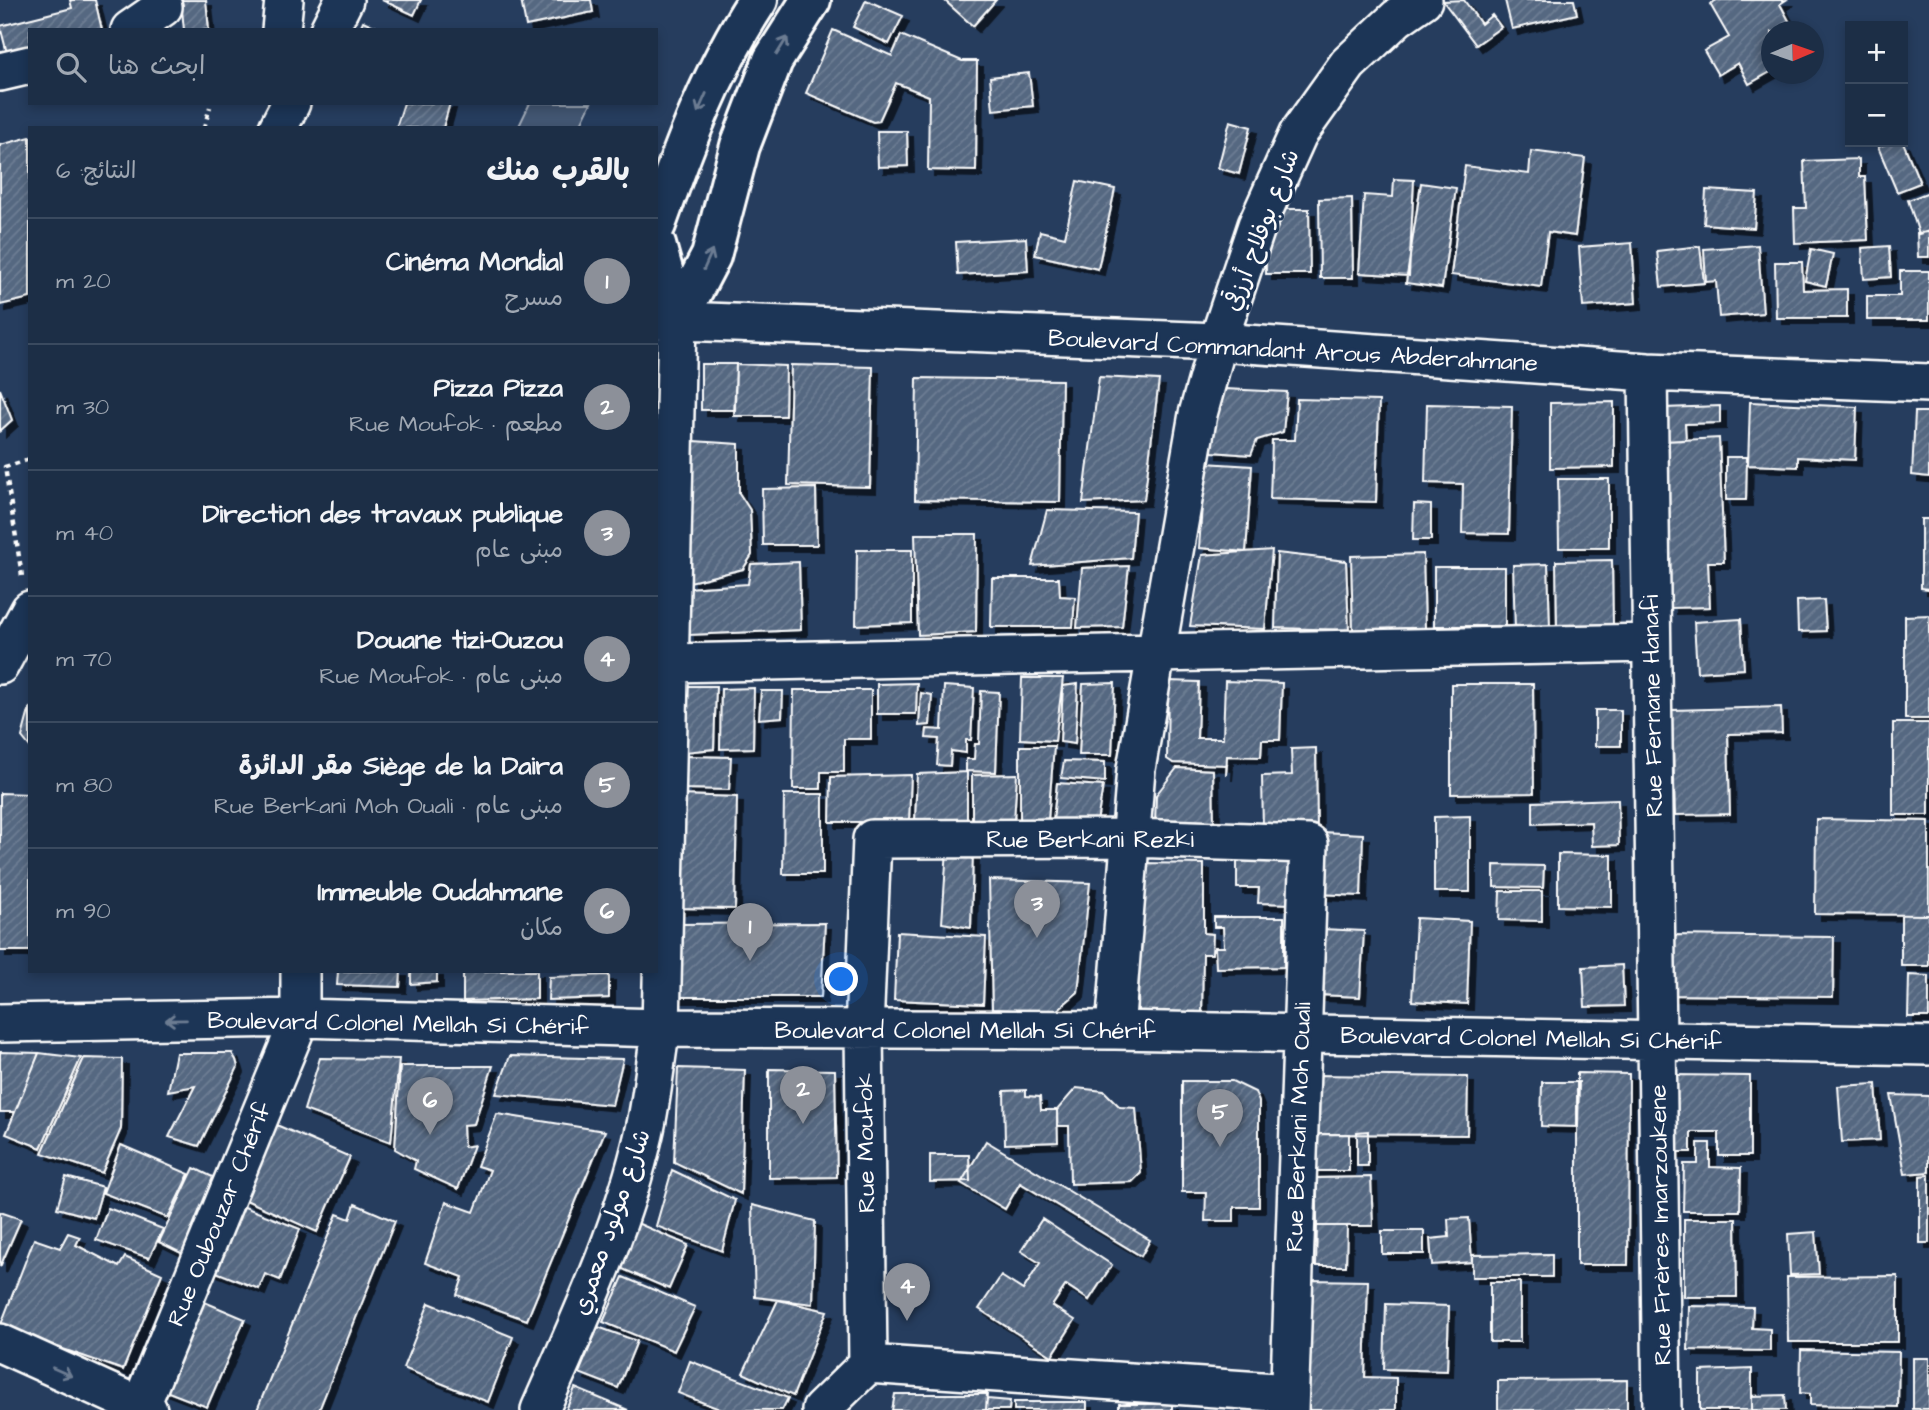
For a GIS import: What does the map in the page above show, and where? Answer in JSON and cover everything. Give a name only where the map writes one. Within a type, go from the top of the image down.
[{"type":"main road","points":[[658,220],[700,107],[729,45],[758,0]]},
{"type":"main road","points":[[667,321],[711,256],[740,146],[773,60],[811,0]]},
{"type":"main road","points":[[658,259],[667,321]]},
{"type":"street","points":[[281,28],[284,0]]},
{"type":"street","points":[[329,28],[344,0]]},
{"type":"street","name":"شارع بوفلاح أرزقي","points":[[1115,1030],[1136,769],[1198,414],[1218,342],[1258,225],[1298,134],[1348,64],[1397,18],[1423,0]]},
{"type":"street","points":[[133,28],[163,7]]},
{"type":"street","points":[[0,72],[28,65]]},
{"type":"street","points":[[263,126],[268,105]]},
{"type":"street","points":[[279,126],[290,105]]},
{"type":"street","name":"Boulevard Commandant Arous Abderahmane","points":[[667,321],[1218,342],[1648,372],[1929,383]]},
{"type":"street","name":"شارع مولود معمري","points":[[540,1410],[594,1287],[644,1134],[660,1028],[669,663],[667,321]]},
{"type":"street","name":"Rue Fernane Hanafi","points":[[1648,372],[1657,1040]]},
{"type":"street","points":[[0,665],[28,613]]},
{"type":"street","points":[[669,663],[1651,643]]},
{"type":"street","name":"Rue Berkani Rezki","points":[[872,839],[1131,838],[1309,844]]},
{"type":"street","name":"Rue Moufok","points":[[868,1364],[864,1030],[872,839]]},
{"type":"street","name":"Rue Berkani Moh Ouali","points":[[1289,1401],[1300,1034],[1309,844]]},
{"type":"street","points":[[300,973],[300,1018]]},
{"type":"street","name":"Boulevard Colonel Mellah Si Chérif","points":[[0,1023],[300,1018],[660,1028],[1115,1030],[1929,1046]]},
{"type":"street","name":"Rue Oubouzar Chérif","points":[[142,1409],[300,1018]]},
{"type":"street","name":"Rue Frères Imarzoukene","points":[[1657,1040],[1662,1410]]},
{"type":"street","points":[[0,1343],[142,1409]]},
{"type":"street","points":[[821,1410],[868,1364],[1289,1401]]},
{"type":"path","points":[[205,126],[210,107]]},
{"type":"path","points":[[28,460],[5,467],[28,605]]},
{"type":"shaded area","points":[[529,105],[590,105],[580,126],[519,126]]},
{"type":"building","points":[[70,0],[95,0],[102,28],[28,28],[28,52],[8,57],[0,26],[72,8]]},
{"type":"building","points":[[181,0],[206,0],[209,28],[184,28]]},
{"type":"building","points":[[382,0],[421,0],[414,15]]},
{"type":"building","points":[[521,0],[591,0],[593,12],[526,26]]},
{"type":"building","points":[[866,0],[903,16],[889,44],[853,27]]},
{"type":"building","points":[[944,0],[996,0],[973,26]]},
{"type":"building","points":[[1464,0],[1481,24],[1492,15],[1501,27],[1476,45],[1443,1]]},
{"type":"building","points":[[1505,0],[1574,0],[1577,14],[1512,29]]},
{"type":"building","points":[[1717,0],[1786,0],[1780,4],[1789,21],[1761,21],[1761,77],[1749,84],[1738,63],[1718,75],[1704,51],[1729,37],[1710,4]]},
{"type":"building","points":[[363,21],[379,28],[360,28]]},
{"type":"building","points":[[833,30],[892,56],[901,35],[962,61],[977,61],[976,171],[928,170],[929,96],[896,83],[879,121],[873,122],[806,93]]},
{"type":"building","points":[[1029,73],[1033,106],[993,110],[990,77]]},
{"type":"building","points":[[403,105],[449,105],[444,126],[397,126]]},
{"type":"building","points":[[1230,121],[1251,127],[1239,174],[1218,168]]},
{"type":"building","points":[[877,131],[907,131],[908,166],[878,167]]},
{"type":"building","points":[[28,138],[28,298],[0,305],[0,145]]},
{"type":"building","points":[[1878,147],[1905,147],[1920,183],[1897,192]]},
{"type":"building","points":[[1531,151],[1585,158],[1575,236],[1548,232],[1541,287],[1451,275],[1465,166],[1529,174]]},
{"type":"building","points":[[1859,159],[1859,177],[1865,177],[1868,240],[1795,243],[1794,208],[1806,208],[1804,161]]},
{"type":"building","points":[[1394,179],[1414,180],[1409,276],[1359,273],[1364,195],[1393,197]]},
{"type":"building","points":[[1077,181],[1115,189],[1098,269],[1035,255],[1040,231],[1065,237]]},
{"type":"building","points":[[1421,183],[1456,188],[1442,288],[1406,283]]},
{"type":"building","points":[[1706,190],[1757,193],[1754,228],[1704,224]]},
{"type":"building","points":[[1929,192],[1929,231],[1919,234],[1908,200]]},
{"type":"building","points":[[1352,198],[1353,278],[1320,278],[1319,199]]},
{"type":"building","points":[[1265,209],[1309,209],[1310,274],[1266,274]]},
{"type":"building","points":[[1929,232],[1929,257],[1918,257],[1917,233]]},
{"type":"building","points":[[1026,238],[1028,271],[958,275],[956,242]]},
{"type":"building","points":[[1632,243],[1636,303],[1583,307],[1579,247]]},
{"type":"building","points":[[1758,245],[1763,313],[1719,317],[1716,281],[1706,282],[1704,249]]},
{"type":"building","points":[[1700,246],[1704,283],[1661,287],[1657,251]]},
{"type":"building","points":[[1889,246],[1891,277],[1864,279],[1862,248]]},
{"type":"building","points":[[1811,249],[1833,254],[1826,286],[1805,281]]},
{"type":"building","points":[[1775,262],[1802,262],[1803,290],[1847,289],[1847,318],[1776,318]]},
{"type":"building","points":[[1900,271],[1929,271],[1929,320],[1867,320],[1867,296],[1900,296]]},
{"type":"building","points":[[701,364],[736,364],[735,410],[701,410]]},
{"type":"building","points":[[736,364],[786,366],[785,416],[734,416]]},
{"type":"building","points":[[791,365],[873,367],[870,487],[788,485]]},
{"type":"building","points":[[1099,377],[1159,380],[1144,500],[1083,503]]},
{"type":"building","points":[[917,378],[1062,380],[1060,502],[915,500]]},
{"type":"building","points":[[0,389],[12,420],[0,431]]},
{"type":"building","points":[[1225,389],[1287,392],[1283,432],[1257,440],[1251,455],[1212,452],[1213,417]]},
{"type":"building","points":[[1297,399],[1379,401],[1376,502],[1270,499],[1272,440],[1295,440]]},
{"type":"building","points":[[1614,402],[1614,467],[1550,468],[1550,403]]},
{"type":"building","points":[[1750,402],[1857,407],[1855,460],[1798,457],[1798,467],[1748,465]]},
{"type":"building","points":[[1427,404],[1512,406],[1509,534],[1462,533],[1463,484],[1425,483]]},
{"type":"building","points":[[1720,406],[1720,423],[1685,424],[1686,440],[1664,441],[1663,408]]},
{"type":"building","points":[[1915,412],[1929,412],[1929,477],[1912,475]]},
{"type":"building","points":[[1719,438],[1724,562],[1708,562],[1710,607],[1671,608],[1664,441]]},
{"type":"building","points":[[693,441],[739,444],[739,493],[750,510],[752,555],[743,569],[690,582]]},
{"type":"building","points":[[1726,457],[1747,457],[1746,500],[1726,500]]},
{"type":"building","points":[[1205,463],[1252,466],[1246,552],[1199,548]]},
{"type":"building","points":[[1558,479],[1609,479],[1609,548],[1559,548]]},
{"type":"building","points":[[816,488],[817,545],[763,545],[762,489]]},
{"type":"building","points":[[1414,504],[1431,505],[1431,540],[1413,540]]},
{"type":"building","points":[[1047,510],[1135,512],[1131,558],[1032,566]]},
{"type":"building","points":[[1921,519],[1929,519],[1929,589],[1921,588]]},
{"type":"building","points":[[915,534],[977,534],[976,632],[918,635]]},
{"type":"building","points":[[857,550],[912,550],[912,623],[856,625]]},
{"type":"building","points":[[1272,550],[1265,629],[1190,626],[1202,555]]},
{"type":"building","points":[[1277,553],[1346,561],[1349,630],[1275,628]]},
{"type":"building","points":[[1423,554],[1425,628],[1353,630],[1351,556]]},
{"type":"building","points":[[1612,560],[1613,626],[1557,627],[1556,561]]},
{"type":"building","points":[[799,562],[801,630],[689,635],[687,588],[748,584],[751,564]]},
{"type":"building","points":[[1548,564],[1550,628],[1515,630],[1513,565]]},
{"type":"building","points":[[1129,566],[1122,627],[1077,628],[1082,568]]},
{"type":"building","points":[[1434,567],[1505,567],[1505,626],[1434,626]]},
{"type":"building","points":[[992,578],[1059,578],[1060,596],[1075,597],[1073,627],[991,627]]},
{"type":"building","points":[[1824,600],[1826,631],[1798,632],[1797,601]]},
{"type":"building","points":[[1929,615],[1929,719],[1905,719],[1905,616]]},
{"type":"building","points":[[1741,619],[1744,669],[1697,672],[1694,622]]},
{"type":"building","points":[[1022,678],[1063,678],[1055,741],[1020,739]]},
{"type":"building","points":[[1168,681],[1199,682],[1197,738],[1223,738],[1225,681],[1282,683],[1280,740],[1262,740],[1261,757],[1227,756],[1227,765],[1173,763],[1167,759]]},
{"type":"building","points":[[917,683],[916,714],[877,714],[877,684]]},
{"type":"building","points":[[1115,683],[1112,755],[1079,755],[1083,684]]},
{"type":"building","points":[[1078,684],[1075,744],[1060,742],[1063,686]]},
{"type":"building","points":[[1451,684],[1533,684],[1534,793],[1451,794]]},
{"type":"building","points":[[686,686],[716,686],[714,749],[685,752]]},
{"type":"building","points":[[944,686],[974,688],[971,740],[966,740],[966,753],[951,751],[950,766],[937,765],[939,739],[926,738],[927,729],[942,730]]},
{"type":"building","points":[[754,688],[753,748],[720,749],[721,689]]},
{"type":"building","points":[[794,690],[871,690],[871,739],[844,739],[844,772],[821,772],[821,789],[793,789]]},
{"type":"building","points":[[761,691],[783,691],[782,717],[759,719]]},
{"type":"building","points":[[981,691],[999,692],[996,772],[966,771],[966,759],[974,759],[975,744],[979,744]]},
{"type":"building","points":[[921,693],[932,695],[930,725],[919,726]]},
{"type":"building","points":[[1781,707],[1782,733],[1728,734],[1730,814],[1675,815],[1672,710]]},
{"type":"building","points":[[1595,710],[1621,710],[1621,746],[1595,746]]},
{"type":"building","points":[[28,714],[28,744],[22,737]]},
{"type":"building","points":[[1893,723],[1929,723],[1929,815],[1893,815]]},
{"type":"building","points":[[1020,746],[1054,746],[1048,820],[1020,820]]},
{"type":"building","points":[[1316,748],[1317,831],[1263,831],[1262,776],[1292,775],[1291,749]]},
{"type":"building","points":[[685,756],[731,757],[729,790],[686,789]]},
{"type":"building","points":[[1064,761],[1105,762],[1105,782],[1061,778]]},
{"type":"building","points":[[1177,768],[1213,770],[1214,825],[1155,824],[1156,795]]},
{"type":"building","points":[[967,772],[967,822],[915,821],[917,774]]},
{"type":"building","points":[[1017,774],[1014,821],[972,820],[972,775]]},
{"type":"building","points":[[911,775],[909,822],[830,822],[831,777]]},
{"type":"building","points":[[1057,783],[1103,786],[1097,822],[1053,821]]},
{"type":"building","points":[[0,793],[28,794],[28,951],[0,951]]},
{"type":"building","points":[[784,794],[823,794],[823,874],[783,874]]},
{"type":"building","points":[[679,795],[737,797],[735,909],[677,908]]},
{"type":"building","points":[[1618,799],[1619,845],[1592,846],[1591,822],[1533,824],[1533,802]]},
{"type":"building","points":[[1470,816],[1470,892],[1434,892],[1434,817]]},
{"type":"building","points":[[1816,819],[1929,821],[1929,915],[1815,914]]},
{"type":"building","points":[[1321,832],[1363,834],[1361,896],[1318,894]]},
{"type":"building","points":[[947,849],[973,850],[971,928],[942,923]]},
{"type":"building","points":[[1237,853],[1295,855],[1294,904],[1258,903],[1259,888],[1237,888]]},
{"type":"building","points":[[1558,854],[1612,855],[1612,907],[1558,906]]},
{"type":"building","points":[[1140,863],[1204,864],[1204,933],[1213,934],[1212,954],[1203,954],[1202,1015],[1138,1014]]},
{"type":"building","points":[[1494,865],[1544,866],[1543,888],[1494,887]]},
{"type":"building","points":[[989,880],[1090,883],[1078,992],[1055,1012],[992,1009]]},
{"type":"building","points":[[1500,891],[1542,891],[1542,921],[1499,920]]},
{"type":"building","points":[[1901,915],[1929,915],[1929,966],[1901,966]]},
{"type":"building","points":[[1214,917],[1284,917],[1284,967],[1216,968],[1215,947],[1224,947],[1223,927],[1214,927]]},
{"type":"building","points":[[1416,918],[1470,921],[1467,1004],[1412,1001]]},
{"type":"building","points":[[825,923],[821,997],[677,997],[676,924]]},
{"type":"building","points":[[1322,929],[1364,931],[1360,997],[1319,995]]},
{"type":"building","points":[[897,932],[986,937],[983,1004],[894,1000]]},
{"type":"building","points":[[1671,935],[1834,937],[1833,997],[1669,995]]},
{"type":"building","points":[[1622,965],[1624,1006],[1585,1007],[1583,967]]},
{"type":"building","points":[[338,973],[401,973],[400,987],[337,985]]},
{"type":"building","points":[[411,973],[437,973],[437,982],[411,984]]},
{"type":"building","points":[[463,973],[537,973],[537,999],[463,1001]]},
{"type":"building","points":[[609,975],[609,998],[548,1000],[549,977]]},
{"type":"building","points":[[1909,975],[1929,976],[1929,1017],[1908,1017]]},
{"type":"building","points":[[0,1052],[39,1053],[15,1112],[0,1112]]},
{"type":"building","points":[[39,1053],[81,1058],[41,1148],[6,1134]]},
{"type":"building","points":[[176,1053],[232,1053],[238,1067],[199,1146],[169,1137],[195,1086],[168,1091]]},
{"type":"building","points":[[510,1056],[623,1059],[612,1105],[496,1094]]},
{"type":"building","points":[[84,1058],[122,1059],[121,1129],[102,1173],[42,1153]]},
{"type":"building","points":[[320,1058],[399,1059],[391,1142],[304,1110]]},
{"type":"building","points":[[400,1066],[493,1066],[474,1124],[463,1125],[464,1147],[474,1145],[458,1189],[414,1169],[416,1161],[395,1149]]},
{"type":"building","points":[[678,1068],[745,1070],[741,1194],[674,1162]]},
{"type":"building","points":[[769,1069],[835,1070],[837,1177],[769,1178]]},
{"type":"building","points":[[1577,1073],[1629,1074],[1628,1265],[1577,1265]]},
{"type":"building","points":[[1314,1075],[1468,1077],[1467,1135],[1314,1134]]},
{"type":"building","points":[[1674,1075],[1750,1076],[1750,1156],[1719,1156],[1719,1132],[1691,1132],[1691,1152],[1673,1152]]},
{"type":"building","points":[[1182,1081],[1232,1081],[1255,1092],[1259,1102],[1259,1207],[1234,1207],[1234,1221],[1205,1221],[1206,1192],[1182,1192]]},
{"type":"building","points":[[1542,1082],[1579,1082],[1578,1127],[1541,1126]]},
{"type":"building","points":[[1876,1084],[1880,1140],[1842,1142],[1838,1086]]},
{"type":"building","points":[[1076,1088],[1104,1091],[1120,1107],[1136,1108],[1141,1173],[1132,1182],[1070,1184],[1069,1126],[1057,1126],[1057,1110]]},
{"type":"building","points":[[1026,1090],[1026,1096],[1040,1097],[1041,1110],[1057,1110],[1058,1142],[1005,1144],[1004,1091]]},
{"type":"building","points":[[1891,1095],[1929,1096],[1929,1172],[1905,1174]]},
{"type":"building","points":[[497,1114],[605,1131],[527,1320],[457,1295],[463,1277],[425,1263],[446,1202],[474,1212],[490,1170],[477,1166]]},
{"type":"building","points":[[272,1123],[350,1157],[317,1232],[239,1197]]},
{"type":"building","points":[[1368,1131],[1368,1166],[1357,1166],[1357,1132]]},
{"type":"building","points":[[1313,1134],[1349,1134],[1349,1171],[1313,1171]]},
{"type":"building","points":[[986,1141],[1150,1240],[1141,1256],[1020,1183],[1005,1209],[961,1183]]},
{"type":"building","points":[[1698,1143],[1710,1143],[1710,1167],[1741,1168],[1740,1211],[1683,1211],[1684,1164],[1698,1164]]},
{"type":"building","points":[[121,1145],[189,1174],[168,1218],[103,1193]]},
{"type":"building","points":[[930,1155],[969,1155],[970,1181],[930,1182]]},
{"type":"building","points":[[194,1168],[221,1181],[189,1257],[159,1242]]},
{"type":"building","points":[[672,1170],[735,1200],[722,1251],[656,1226]]},
{"type":"building","points":[[1929,1175],[1929,1243],[1920,1243],[1920,1176]]},
{"type":"building","points":[[66,1177],[103,1187],[94,1218],[57,1208]]},
{"type":"building","points":[[1371,1177],[1373,1226],[1317,1226],[1317,1178]]},
{"type":"building","points":[[237,1204],[300,1229],[280,1280],[265,1274],[259,1289],[211,1270]]},
{"type":"building","points":[[355,1204],[395,1221],[319,1410],[257,1410],[337,1214],[350,1219]]},
{"type":"building","points":[[752,1205],[815,1221],[813,1304],[755,1297]]},
{"type":"building","points":[[108,1208],[163,1229],[149,1258],[96,1240]]},
{"type":"building","points":[[0,1212],[21,1219],[0,1267]]},
{"type":"building","points":[[1469,1218],[1472,1262],[1432,1265],[1430,1239],[1449,1237],[1448,1219]]},
{"type":"building","points":[[1042,1219],[1112,1265],[1089,1300],[1066,1285],[1052,1306],[1075,1320],[1052,1356],[979,1309],[1001,1276],[1023,1290],[1040,1263],[1021,1251]]},
{"type":"building","points":[[1684,1219],[1736,1219],[1737,1297],[1684,1297]]},
{"type":"building","points":[[637,1223],[688,1245],[669,1289],[618,1267]]},
{"type":"building","points":[[1317,1226],[1347,1226],[1346,1266],[1316,1266]]},
{"type":"building","points":[[1382,1231],[1424,1231],[1424,1254],[1382,1254]]},
{"type":"building","points":[[1816,1232],[1819,1274],[1790,1275],[1788,1234]]},
{"type":"building","points":[[68,1233],[80,1237],[76,1245],[119,1267],[125,1257],[162,1274],[123,1370],[0,1327],[34,1239],[60,1248]]},
{"type":"building","points":[[1552,1254],[1552,1277],[1472,1277],[1472,1255]]},
{"type":"building","points":[[1898,1276],[1898,1342],[1788,1342],[1787,1277]]},
{"type":"building","points":[[623,1277],[695,1307],[674,1351],[603,1322]]},
{"type":"building","points":[[1309,1280],[1368,1281],[1365,1377],[1396,1378],[1396,1410],[1305,1410]]},
{"type":"building","points":[[1490,1282],[1520,1282],[1520,1342],[1490,1342]]},
{"type":"building","points":[[195,1298],[245,1319],[207,1407],[158,1388]]},
{"type":"building","points":[[778,1300],[827,1311],[793,1396],[743,1373]]},
{"type":"building","points":[[429,1303],[513,1337],[488,1402],[403,1368]]},
{"type":"building","points":[[1386,1304],[1449,1306],[1447,1371],[1384,1369]]},
{"type":"building","points":[[1689,1306],[1753,1307],[1752,1328],[1770,1329],[1770,1351],[1688,1350]]},
{"type":"building","points":[[598,1327],[637,1341],[618,1388],[579,1373]]},
{"type":"building","points":[[1801,1350],[1899,1352],[1898,1407],[1810,1405],[1810,1394],[1800,1393]]},
{"type":"building","points":[[1913,1358],[1929,1358],[1929,1409],[1913,1409]]},
{"type":"building","points":[[690,1361],[788,1398],[782,1410],[722,1410],[678,1393]]},
{"type":"building","points":[[1752,1369],[1752,1410],[1700,1410],[1700,1371]]},
{"type":"building","points":[[1627,1380],[1627,1410],[1498,1410],[1498,1381]]},
{"type":"building","points":[[575,1388],[628,1410],[566,1410]]},
{"type":"building","points":[[895,1394],[987,1394],[986,1410],[892,1410]]},
{"type":"building","points":[[1785,1395],[1786,1410],[1752,1410],[1752,1396]]},
{"type":"building","points":[[987,1399],[1010,1401],[1009,1410],[986,1410]]},
{"type":"building","points":[[1014,1402],[1087,1402],[1087,1410],[1014,1410]]},
{"type":"building","points":[[1119,1404],[1172,1404],[1172,1410],[1119,1410]]},
{"type":"place","name":"Direction des travaux publique","points":[[1037,938]]},
{"type":"place","name":"Cinéma Mondial","points":[[750,961]]},
{"type":"place","name":"Pizza Pizza","points":[[803,1124]]},
{"type":"place","name":"Immeuble Oudahmane","points":[[430,1135]]},
{"type":"place","name":"Siège de la Daira مقر الدائرة","points":[[1220,1147]]},
{"type":"place","name":"Douane tizi-Ouzou","points":[[907,1321]]}]
